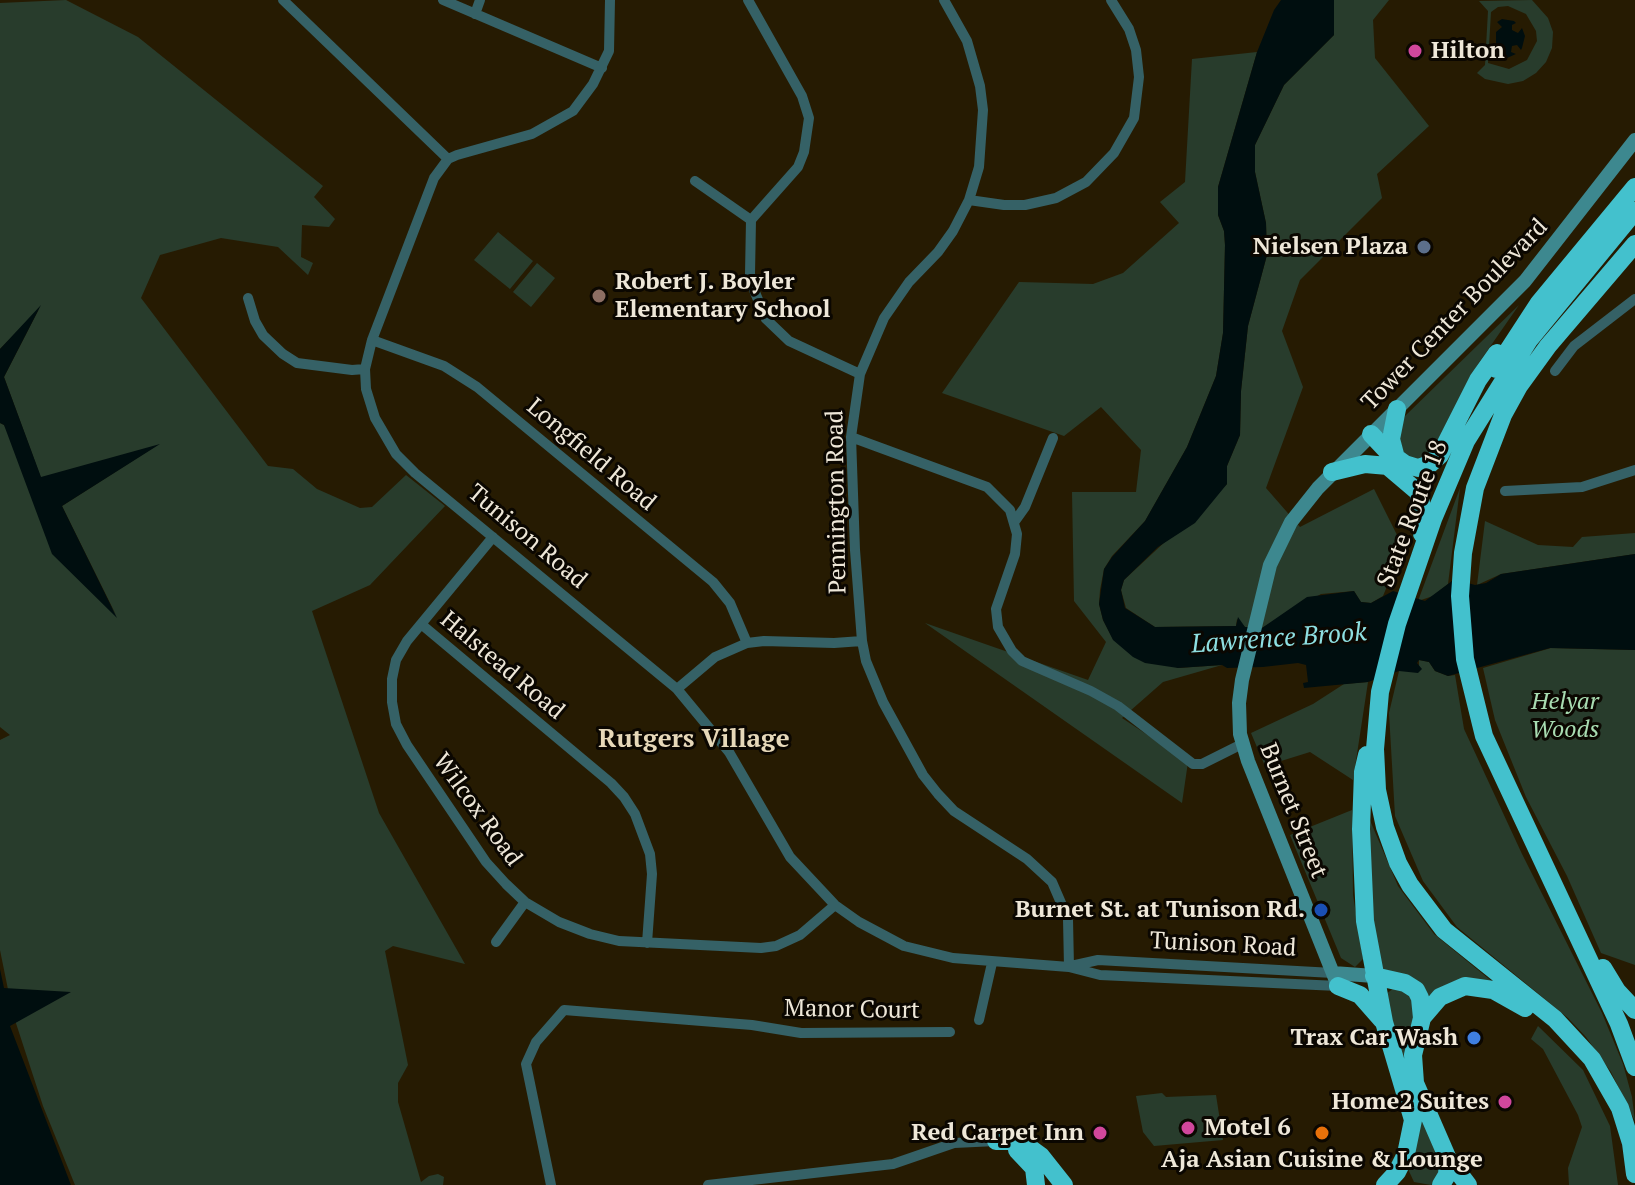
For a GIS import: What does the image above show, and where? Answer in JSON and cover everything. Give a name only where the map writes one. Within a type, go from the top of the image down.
[{"type":"highway","points":[[1332,472],[1365,464],[1392,462],[1418,468],[1427,466],[1437,458],[1484,371],[1635,187]]},
{"type":"highway","name":"State Route 18","points":[[1635,211],[1529,340],[1466,441],[1422,548],[1393,639],[1378,709],[1375,764],[1379,802],[1389,841],[1410,885],[1444,930],[1555,1019],[1592,1059],[1610,1087],[1624,1118],[1635,1174]]},
{"type":"highway","name":"State Route 18","points":[[1635,244],[1548,346],[1511,400],[1480,473],[1463,553],[1461,627],[1478,718],[1619,1024],[1635,1067]]},
{"type":"highway","points":[[1466,441],[1485,390],[1525,321]]},
{"type":"highway","points":[[1392,462],[1391,439],[1397,409]]},
{"type":"highway","points":[[1367,438],[1420,496],[1423,511],[1422,548]]},
{"type":"highway","points":[[1378,709],[1363,772],[1363,903],[1384,1022],[1413,1120],[1404,1176],[1385,1185]]},
{"type":"highway","points":[[1570,923],[1595,951],[1611,982],[1635,1010]]},
{"type":"highway","points":[[1374,976],[1400,981],[1413,988],[1421,1002],[1422,1018],[1413,1055],[1415,1083],[1448,1159],[1468,1185]]},
{"type":"highway","points":[[1336,980],[1360,995],[1384,1022]]},
{"type":"highway","points":[[1422,1018],[1446,992],[1465,986],[1486,987],[1515,1002],[1592,1059]]},
{"type":"highway","points":[[996,1141],[1029,1160],[1037,1175],[1036,1185]]},
{"type":"highway","points":[[996,1141],[1016,1141],[1030,1148],[1041,1156],[1064,1185]]},
{"type":"highway","points":[[1441,1185],[1448,1171],[1448,1159]]},
{"type":"street","points":[[283,0],[448,159],[465,151],[532,134],[561,119],[585,98],[602,68],[611,36],[610,0]]},
{"type":"street","points":[[443,0],[602,68]]},
{"type":"street","points":[[475,14],[480,0]]},
{"type":"street","points":[[748,0],[802,96],[809,118],[804,152],[798,167],[751,220],[750,274],[766,319],[776,331],[805,351],[860,374]]},
{"type":"street","name":"Pennington Road","points":[[944,0],[967,41],[975,63],[983,110],[979,167],[969,200],[938,252],[909,282],[884,318],[860,374],[851,437],[862,641],[866,661],[883,702],[923,775],[954,811],[1027,859],[1052,882],[1068,919],[1069,967]]},
{"type":"street","points":[[969,200],[1014,205],[1056,198],[1086,182],[1114,153],[1134,118],[1139,77],[1136,50],[1129,29],[1111,0]]},
{"type":"street","name":"Tower Center Boulevard","points":[[1367,438],[1525,281],[1635,140]]},
{"type":"street","name":"Tunison Road","points":[[448,159],[434,178],[372,340],[365,369],[366,389],[375,418],[396,454],[415,473],[677,689],[729,752],[790,857],[835,905],[904,946],[929,954],[992,963],[1069,967],[1100,975],[1225,982],[1336,980],[1374,976]]},
{"type":"street","points":[[695,181],[751,220]]},
{"type":"street","points":[[248,298],[263,335],[297,363],[365,369]]},
{"type":"street","points":[[1555,371],[1574,346],[1635,299]]},
{"type":"street","name":"Longfield Road","points":[[372,340],[444,366],[477,387],[713,582],[730,603],[747,643]]},
{"type":"street","points":[[851,437],[987,487],[1010,510],[1017,534],[1015,554],[996,609],[998,627],[1012,651],[1022,661],[1118,706],[1193,764],[1205,763],[1242,744]]},
{"type":"street","points":[[1015,521],[1025,507],[1053,438]]},
{"type":"street","name":"Burnet Street","points":[[1336,980],[1242,744],[1239,703],[1270,565],[1279,544],[1299,511],[1332,472],[1367,438]]},
{"type":"street","points":[[1505,491],[1582,487],[1635,470]]},
{"type":"street","name":"Wilcox Road","points":[[493,537],[421,624],[396,660],[392,679],[396,724],[486,862],[525,902],[559,922],[619,941],[745,949],[776,946],[800,935],[835,905]]},
{"type":"street","name":"Halstead Road","points":[[421,624],[624,797],[635,814],[650,854],[652,874],[647,943]]},
{"type":"street","points":[[677,689],[715,657],[747,643],[862,641]]},
{"type":"street","points":[[496,942],[525,902]]},
{"type":"street","name":"Tunison Road","points":[[1069,967],[1098,960],[1226,968],[1336,980]]},
{"type":"street","points":[[979,1020],[992,963]]},
{"type":"street","points":[[1225,982],[1226,968]]},
{"type":"street","name":"Manor Court","points":[[551,1185],[526,1064],[536,1042],[564,1010],[752,1025],[801,1033],[950,1032]]},
{"type":"street","points":[[708,1185],[893,1164],[954,1143],[996,1141]]},
{"type":"green space","points":[[66,0],[138,37],[323,186],[314,197],[335,219],[329,227],[302,225],[301,257],[313,263],[308,275],[278,247],[221,238],[160,255],[141,298],[268,466],[293,469],[317,489],[360,508],[372,507],[406,475],[445,506],[370,585],[312,611],[379,813],[465,964],[393,946],[385,951],[408,1065],[398,1083],[398,1102],[421,1182],[438,1174],[444,1177],[443,1185],[75,1185],[43,1106],[13,1014],[0,950],[0,740],[10,735],[0,727],[0,423],[116,615],[62,506],[156,446],[41,478],[4,377],[39,309],[0,349],[0,3]]},
{"type":"green space","points":[[1334,0],[1389,0],[1373,20],[1375,58],[1429,126],[1377,174],[1382,198],[1300,280],[1282,331],[1303,387],[1266,488],[1300,527],[1374,489],[1403,547],[1383,596],[1371,603],[1361,602],[1354,591],[1321,594],[1262,628],[1245,627],[1237,619],[1236,626],[1155,627],[1126,608],[1121,590],[1124,580],[1227,484],[1227,466],[1240,435],[1248,326],[1267,255],[1266,223],[1255,172],[1255,145],[1284,85],[1334,35]]},
{"type":"green space","points":[[1532,0],[1548,18],[1553,32],[1552,48],[1546,62],[1536,73],[1523,81],[1508,84],[1485,79],[1477,73],[1485,65],[1488,11],[1479,1]],"holes":[[[1508,6],[1526,14],[1536,31],[1537,41],[1527,60],[1509,69],[1488,63],[1491,12]]]},
{"type":"green space","points":[[1257,52],[1218,187],[1218,215],[1225,245],[1223,333],[1216,376],[1187,447],[1145,521],[1104,569],[1100,590],[1103,620],[1113,639],[1178,668],[1222,665],[1163,682],[1122,718],[1188,762],[1182,803],[925,623],[1088,680],[1106,642],[1074,601],[1072,492],[1136,492],[1141,450],[1101,407],[1064,436],[942,393],[1019,282],[1093,284],[1123,273],[1179,223],[1160,202],[1185,182],[1192,59]]},
{"type":"green space","points":[[498,232],[533,261],[510,289],[474,260]]},
{"type":"green space","points":[[537,263],[555,278],[531,307],[513,292]]},
{"type":"green space","points":[[1519,305],[1478,364],[1432,453],[1416,461],[1402,452],[1399,436],[1405,416]]},
{"type":"green space","points":[[1460,488],[1448,584],[1433,596],[1418,601]]},
{"type":"green space","points":[[1485,521],[1538,545],[1573,547],[1582,537],[1635,533],[1635,554],[1501,574],[1477,585]]},
{"type":"green space","name":"Helyar Woods","points":[[1551,648],[1635,650],[1635,965],[1601,953],[1567,876],[1526,797],[1495,720],[1483,668]]},
{"type":"green space","points":[[1419,660],[1429,662],[1435,671],[1455,675],[1464,729],[1522,854],[1602,1013],[1623,1064],[1635,1121],[1611,1072],[1586,1037],[1568,1018],[1457,927],[1423,881],[1395,816],[1389,713],[1399,671],[1419,666]]},
{"type":"green space","points":[[1368,682],[1353,780],[1310,752],[1265,766],[1251,733],[1313,704],[1344,684]]},
{"type":"green space","points":[[1352,810],[1353,895],[1363,959],[1355,967],[1341,958],[1290,835]]},
{"type":"green space","points":[[1369,818],[1398,886],[1434,934],[1505,992],[1463,980],[1426,997],[1381,971],[1369,898]]},
{"type":"green space","points":[[1394,988],[1407,992],[1416,1002],[1407,1074],[1387,1007],[1386,994]]},
{"type":"green space","points":[[1538,1026],[1583,1070],[1610,1126],[1618,1185],[1569,1185],[1568,1168],[1582,1127],[1543,1049],[1531,1039]]},
{"type":"green space","points":[[1162,1093],[1166,1097],[1216,1095],[1223,1140],[1154,1146],[1143,1132],[1136,1096]]},
{"type":"green space","points":[[1418,1112],[1443,1162],[1435,1183],[1431,1185],[1414,1182],[1408,1169]]},
{"type":"water","name":"Lawrence Brook","points":[[1281,0],[1334,0],[1334,35],[1284,85],[1255,145],[1255,172],[1266,223],[1267,255],[1248,326],[1240,435],[1227,466],[1227,484],[1195,523],[1158,547],[1124,580],[1121,590],[1125,608],[1155,627],[1236,626],[1238,617],[1245,627],[1262,628],[1307,597],[1354,591],[1361,602],[1371,603],[1393,591],[1425,601],[1452,581],[1475,585],[1486,583],[1501,574],[1635,554],[1635,650],[1550,648],[1448,676],[1435,671],[1429,662],[1419,660],[1417,663],[1422,669],[1418,673],[1399,671],[1368,682],[1304,688],[1303,683],[1308,682],[1306,665],[1178,668],[1145,663],[1113,640],[1099,604],[1104,569],[1145,521],[1187,447],[1216,376],[1223,333],[1225,245],[1218,215],[1218,187],[1257,52]]},
{"type":"water","points":[[1502,19],[1514,21],[1512,30],[1518,33],[1522,28],[1525,36],[1521,50],[1517,45],[1512,46],[1511,52],[1516,54],[1507,58],[1495,54],[1501,49],[1496,44],[1496,32],[1502,27],[1497,22]]},
{"type":"water","points":[[41,305],[4,377],[41,477],[160,444],[62,506],[117,618],[52,554],[4,425],[0,423],[0,349]]},
{"type":"water","points":[[0,969],[4,988],[71,992],[10,1026],[71,1185],[0,1185]]},
{"type":"place","name":"Hilton","points":[[1415,51]]},
{"type":"place","name":"Nielsen Plaza","points":[[1424,247]]},
{"type":"place","name":"Robert J. Boyler Elementary School","points":[[599,296]]},
{"type":"place","name":"Burnet St. at Tunison Rd.","points":[[1321,910]]},
{"type":"place","name":"Trax Car Wash","points":[[1474,1038]]},
{"type":"place","name":"Home2 Suites","points":[[1505,1102]]},
{"type":"place","name":"Motel 6","points":[[1188,1128]]},
{"type":"place","name":"Red Carpet Inn","points":[[1100,1133]]},
{"type":"place","name":"Aja Asian Cuisine & Lounge","points":[[1322,1133]]},
{"type":"district","name":"Rutgers Village","points":[[694,740]]}]
